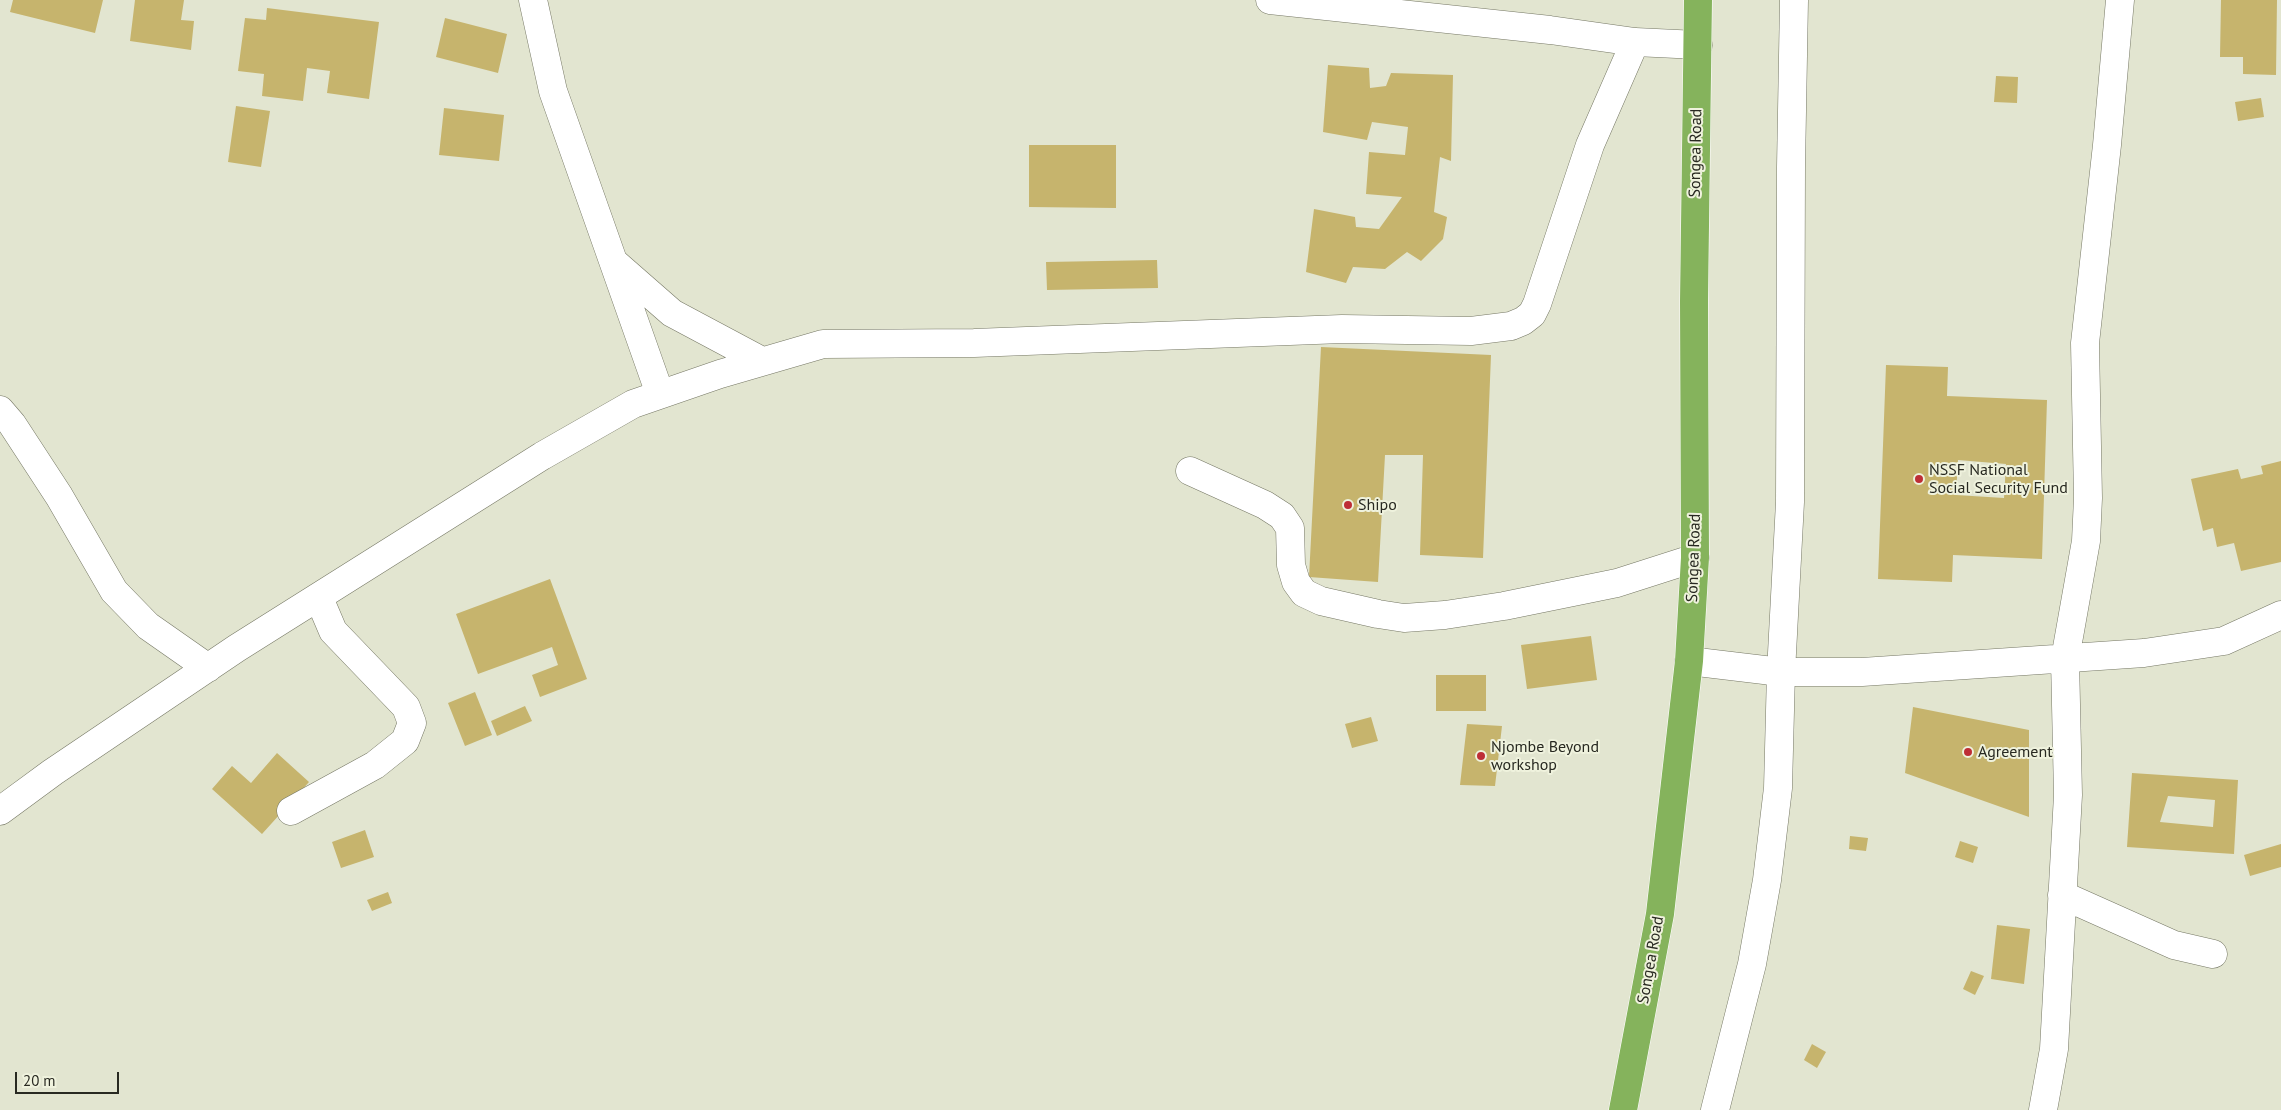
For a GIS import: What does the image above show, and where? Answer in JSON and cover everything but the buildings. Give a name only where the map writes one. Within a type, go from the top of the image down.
[{"type":"highway","name":"Songea Road","points":[[1624,1110],[1660,914],[1689,661],[1695,558],[1694,302],[1698,0]]},
{"type":"street","points":[[533,0],[553,91],[588,196],[615,263],[660,394]]},
{"type":"street","points":[[1270,0],[1550,30],[1635,42],[1698,45]]},
{"type":"street","points":[[1715,1110],[1752,964],[1768,880],[1778,788],[1781,672],[1790,502],[1791,167],[1794,0]]},
{"type":"street","points":[[2043,1110],[2054,1049],[2068,795],[2065,659],[2086,541],[2088,498],[2085,343],[2107,144],[2120,0]]},
{"type":"street","points":[[0,810],[53,772],[208,668],[542,456],[633,404],[762,361],[823,344],[974,343],[1342,330],[1471,331],[1517,324],[1532,314],[1537,304],[1590,145],[1635,42]]},
{"type":"street","points":[[615,263],[672,312],[762,361]]},
{"type":"street","points":[[0,410],[12,424],[59,496],[114,591],[148,626],[171,644],[208,668]]},
{"type":"street","points":[[1190,472],[1265,504],[1282,516],[1290,528],[1290,566],[1296,582],[1304,593],[1321,600],[1378,614],[1404,618],[1445,616],[1513,604],[1617,583],[1695,558]]},
{"type":"street","points":[[291,812],[375,765],[405,741],[412,723],[406,707],[333,631],[319,598]]},
{"type":"street","points":[[1689,661],[1781,672],[1862,672],[2144,653],[2224,641],[2281,615]]},
{"type":"street","points":[[2062,895],[2174,945],[2213,954]]},
{"type":"place","name":"NSSF National Social Security Fund","points":[[1919,479]]},
{"type":"place","name":"Shipo","points":[[1348,505]]},
{"type":"place","name":"Agreement","points":[[1968,752]]},
{"type":"place","name":"Njombe Beyond workshop","points":[[1481,756]]}]
